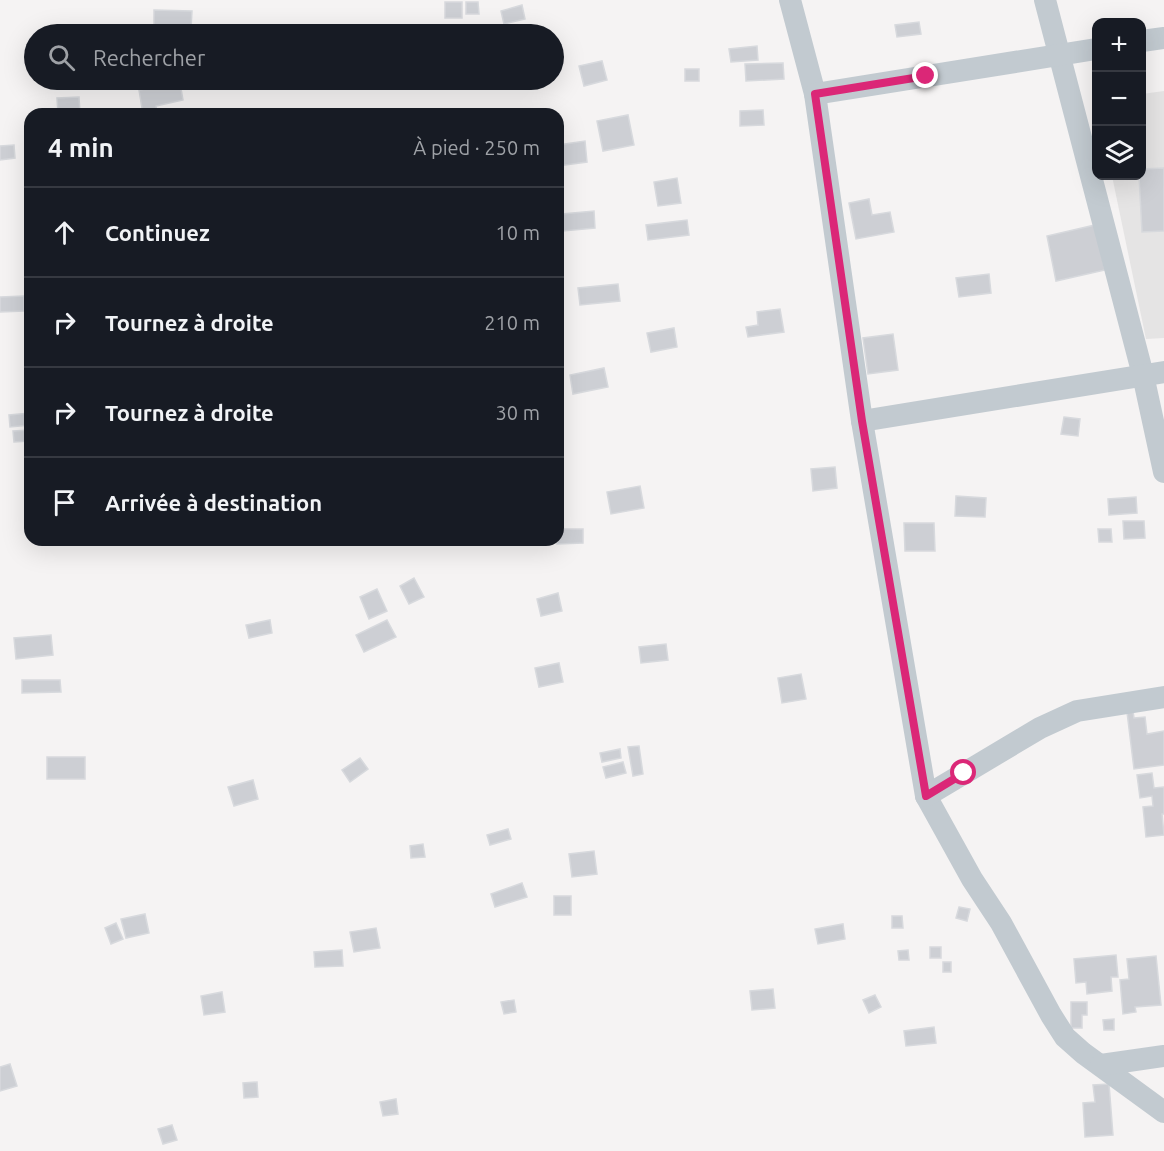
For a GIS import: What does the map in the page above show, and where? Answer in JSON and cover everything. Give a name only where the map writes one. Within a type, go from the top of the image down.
[{"type":"street","points":[[790,0],[815,94],[862,421],[926,796],[972,879],[1012,942],[1059,1030],[1072,1044],[1164,1112]]},
{"type":"street","points":[[1045,0],[1154,374],[1164,472]]},
{"type":"street","points":[[1146,40],[1164,38]]},
{"type":"street","points":[[815,94],[1092,50]]},
{"type":"street","points":[[862,421],[1154,374]]},
{"type":"street","points":[[926,796],[1040,728],[1077,711],[1164,697]]},
{"type":"street","points":[[1101,1065],[1164,1056]]},
{"type":"shaded area","points":[[1164,91],[1164,338],[1146,339],[1113,180],[1146,180],[1146,93]]},
{"type":"building","points":[[445,2],[462,2],[462,18],[445,18]]},
{"type":"building","points":[[466,2],[478,2],[479,14],[466,14]]},
{"type":"building","points":[[522,5],[525,19],[504,24],[501,11]]},
{"type":"building","points":[[154,10],[192,11],[191,24],[154,24]]},
{"type":"building","points":[[919,22],[921,34],[897,37],[895,25]]},
{"type":"building","points":[[757,46],[758,60],[731,62],[729,49]]},
{"type":"building","points":[[602,61],[607,80],[584,86],[579,66]]},
{"type":"building","points":[[783,63],[784,79],[746,81],[745,64]]},
{"type":"building","points":[[685,69],[699,69],[699,81],[685,81]]},
{"type":"building","points":[[139,90],[181,90],[183,100],[156,106],[156,108],[142,108]]},
{"type":"building","points":[[79,97],[80,108],[58,108],[57,98]]},
{"type":"building","points":[[763,110],[764,125],[740,126],[740,111]]},
{"type":"building","points":[[628,115],[634,145],[603,151],[597,121]]},
{"type":"building","points":[[585,141],[587,162],[564,165],[564,144]]},
{"type":"building","points":[[14,145],[15,158],[0,160],[0,146]]},
{"type":"building","points":[[1164,168],[1164,231],[1142,232],[1139,180],[1146,180],[1146,169]]},
{"type":"building","points":[[677,178],[681,203],[658,206],[654,182]]},
{"type":"building","points":[[869,199],[872,215],[890,212],[894,232],[856,239],[849,203]]},
{"type":"building","points":[[594,211],[595,228],[564,231],[564,214]]},
{"type":"building","points":[[687,220],[689,235],[648,240],[646,225]]},
{"type":"building","points":[[1095,225],[1105,270],[1056,281],[1047,236]]},
{"type":"building","points":[[989,274],[991,293],[959,297],[956,278]]},
{"type":"building","points":[[618,284],[620,301],[580,305],[578,288]]},
{"type":"building","points":[[24,296],[24,311],[0,312],[0,297]]},
{"type":"building","points":[[780,309],[784,332],[748,337],[746,327],[758,325],[757,312]]},
{"type":"building","points":[[674,328],[677,347],[651,352],[647,333]]},
{"type":"building","points":[[893,334],[898,370],[868,374],[863,338]]},
{"type":"building","points":[[604,368],[608,387],[573,394],[570,375]]},
{"type":"building","points":[[24,414],[24,426],[10,427],[9,415]]},
{"type":"building","points":[[1064,417],[1080,419],[1078,436],[1061,434]]},
{"type":"building","points":[[24,430],[24,441],[14,442],[13,431]]},
{"type":"building","points":[[835,467],[837,488],[813,491],[811,469]]},
{"type":"building","points":[[640,486],[644,508],[611,514],[607,492]]},
{"type":"building","points":[[956,496],[986,498],[985,517],[955,516]]},
{"type":"building","points":[[1136,497],[1137,513],[1109,515],[1108,499]]},
{"type":"building","points":[[1123,521],[1144,521],[1145,538],[1124,539]]},
{"type":"building","points":[[904,523],[934,523],[935,551],[905,551]]},
{"type":"building","points":[[564,529],[583,529],[583,543],[564,544]]},
{"type":"building","points":[[1098,529],[1111,529],[1112,542],[1099,542]]},
{"type":"building","points":[[414,578],[424,597],[409,604],[400,586]]},
{"type":"building","points":[[377,589],[387,611],[369,619],[360,597]]},
{"type":"building","points":[[558,593],[562,611],[541,616],[537,599]]},
{"type":"building","points":[[270,620],[272,633],[249,638],[246,625]]},
{"type":"building","points":[[387,620],[396,637],[364,652],[356,635]]},
{"type":"building","points":[[51,635],[53,655],[16,659],[14,638]]},
{"type":"building","points":[[666,644],[668,660],[641,663],[639,647]]},
{"type":"building","points":[[559,663],[563,682],[539,687],[535,668]]},
{"type":"building","points":[[801,674],[806,699],[782,703],[778,678]]},
{"type":"building","points":[[22,680],[60,680],[61,692],[22,693]]},
{"type":"building","points":[[1133,711],[1134,718],[1145,717],[1147,734],[1164,731],[1164,765],[1134,769],[1127,712]]},
{"type":"building","points":[[639,746],[643,774],[633,776],[628,747]]},
{"type":"building","points":[[620,749],[621,758],[602,762],[600,753]]},
{"type":"building","points":[[47,757],[85,757],[85,779],[47,779]]},
{"type":"building","points":[[360,758],[368,769],[350,782],[342,770]]},
{"type":"building","points":[[623,762],[626,773],[606,778],[603,767]]},
{"type":"building","points":[[1152,773],[1154,788],[1164,787],[1164,814],[1162,814],[1164,835],[1146,837],[1143,807],[1153,806],[1152,796],[1140,798],[1137,775]]},
{"type":"building","points":[[253,780],[258,799],[234,806],[228,787]]},
{"type":"building","points":[[508,829],[511,839],[490,845],[487,835]]},
{"type":"building","points":[[423,844],[425,857],[411,858],[410,846]]},
{"type":"building","points":[[594,851],[597,874],[572,877],[569,854]]},
{"type":"building","points":[[522,883],[527,897],[495,907],[491,894]]},
{"type":"building","points":[[554,896],[571,896],[571,915],[554,915]]},
{"type":"building","points":[[959,907],[970,909],[967,921],[956,918]]},
{"type":"building","points":[[145,914],[149,933],[126,938],[121,919]]},
{"type":"building","points":[[892,916],[902,916],[903,928],[892,928]]},
{"type":"building","points":[[116,923],[123,939],[111,944],[105,928]]},
{"type":"building","points":[[843,924],[845,939],[818,944],[815,929]]},
{"type":"building","points":[[376,928],[380,948],[354,952],[350,932]]},
{"type":"building","points":[[930,947],[941,947],[941,958],[930,958]]},
{"type":"building","points":[[342,950],[343,966],[315,967],[314,952]]},
{"type":"building","points":[[908,950],[909,960],[899,960],[898,951]]},
{"type":"building","points":[[1116,955],[1118,977],[1111,977],[1112,991],[1087,994],[1086,982],[1076,983],[1074,959]]},
{"type":"building","points":[[1156,956],[1161,1005],[1135,1007],[1136,1012],[1123,1014],[1120,980],[1129,979],[1127,959]]},
{"type":"building","points":[[943,962],[951,962],[951,972],[943,972]]},
{"type":"building","points":[[773,989],[775,1008],[752,1010],[750,991]]},
{"type":"building","points":[[222,992],[225,1012],[204,1015],[201,996]]},
{"type":"building","points":[[875,995],[881,1007],[869,1013],[863,1000]]},
{"type":"building","points":[[514,1000],[516,1012],[504,1014],[501,1002]]},
{"type":"building","points":[[1071,1002],[1087,1002],[1087,1015],[1082,1015],[1082,1028],[1071,1028]]},
{"type":"building","points":[[1114,1019],[1114,1030],[1104,1030],[1103,1020]]},
{"type":"building","points":[[934,1027],[936,1043],[906,1046],[904,1031]]},
{"type":"building","points":[[10,1064],[17,1086],[0,1091],[0,1067]]},
{"type":"building","points":[[257,1082],[258,1097],[244,1098],[243,1083]]},
{"type":"building","points":[[1109,1084],[1113,1135],[1085,1137],[1083,1103],[1095,1102],[1093,1085]]},
{"type":"building","points":[[396,1099],[398,1114],[383,1116],[380,1102]]},
{"type":"building","points":[[172,1125],[177,1140],[163,1144],[158,1129]]},
{"type":"route","points":[[926,76],[815,94],[862,421],[926,796],[964,773]]}]
